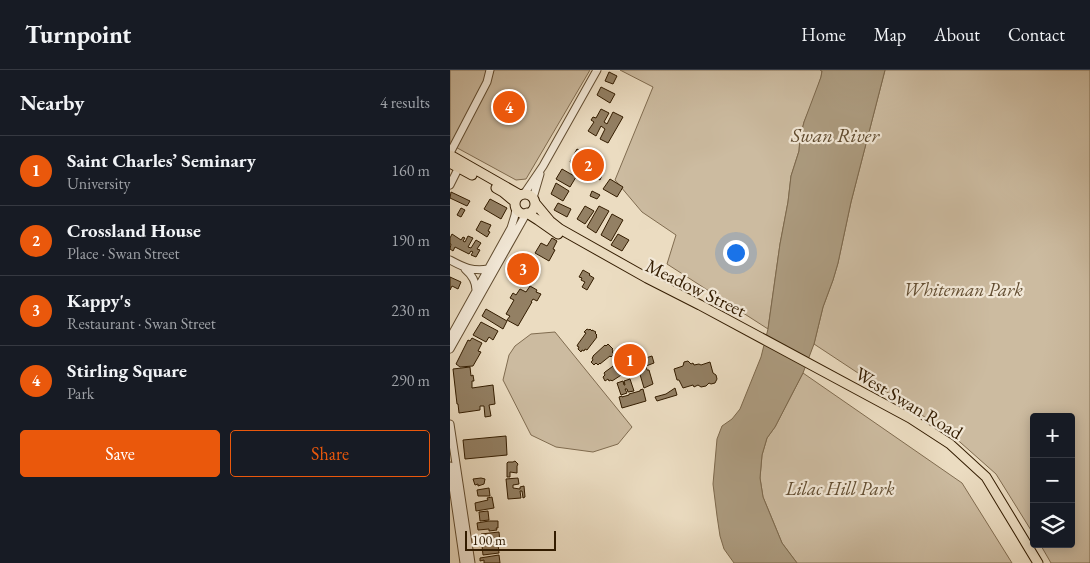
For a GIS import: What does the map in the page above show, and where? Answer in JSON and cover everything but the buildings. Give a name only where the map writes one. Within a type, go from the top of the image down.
[{"type":"main road","points":[[450,154],[460,165]]},
{"type":"main road","points":[[450,162],[460,165],[519,200]]},
{"type":"main road","points":[[530,195],[534,201],[532,211],[526,214],[519,212],[519,200],[530,195]]},
{"type":"main road","name":"Meadow Street","points":[[534,201],[550,221],[560,229],[747,331]]},
{"type":"main road","name":"Meadow Street","points":[[526,214],[656,288],[747,331]]},
{"type":"main road","name":"West Swan Road","points":[[747,331],[910,418],[950,444],[986,477],[1038,563]]},
{"type":"street","points":[[450,154],[487,82],[490,70]]},
{"type":"street","points":[[450,338],[511,228],[519,200],[543,166],[597,70]]},
{"type":"street","points":[[450,185],[460,165]]},
{"type":"street","points":[[534,201],[543,166]]},
{"type":"street","points":[[450,349],[526,214]]},
{"type":"street","points":[[450,260],[469,273],[476,283],[476,290]]},
{"type":"street","points":[[460,266],[476,270],[488,269]]},
{"type":"street","points":[[450,424],[471,563]]},
{"type":"street","points":[[450,466],[464,563]]},
{"type":"green space","points":[[450,70],[590,70],[526,179],[516,180],[450,144]]},
{"type":"green space","points":[[620,70],[822,71],[815,96],[804,122],[799,151],[791,176],[768,329],[667,264],[676,235],[642,212],[615,180],[653,87]]},
{"type":"green space","name":"Whiteman Park","points":[[885,70],[1090,70],[1090,563],[1051,563],[1042,548],[1075,548],[1075,413],[1030,413],[1030,529],[996,474],[952,435],[814,344],[823,307],[838,263],[851,202]]},
{"type":"green space","points":[[555,332],[632,427],[618,444],[593,452],[556,447],[531,435],[503,380],[509,355],[515,346],[531,334]]},
{"type":"green space","name":"Lilac Hill Park","points":[[803,373],[962,483],[1012,563],[797,563],[782,543],[763,497],[760,478],[762,455],[767,438],[775,427]]},
{"type":"water","name":"Swan River","points":[[820,70],[885,70],[851,202],[838,263],[823,307],[814,344],[803,373],[775,427],[767,438],[762,455],[760,478],[763,497],[782,543],[797,563],[734,563],[724,549],[717,516],[713,484],[717,439],[722,426],[732,419],[740,409],[761,357],[768,329],[791,176],[799,151],[804,122],[821,77],[822,71]]},
{"type":"place","name":"Stirling Square","points":[[509,107]]},
{"type":"place","name":"Crossland House","points":[[588,165]]},
{"type":"place","name":"Kappy's","points":[[523,269]]},
{"type":"place","name":"Saint Charles’ Seminary","points":[[630,360]]}]
